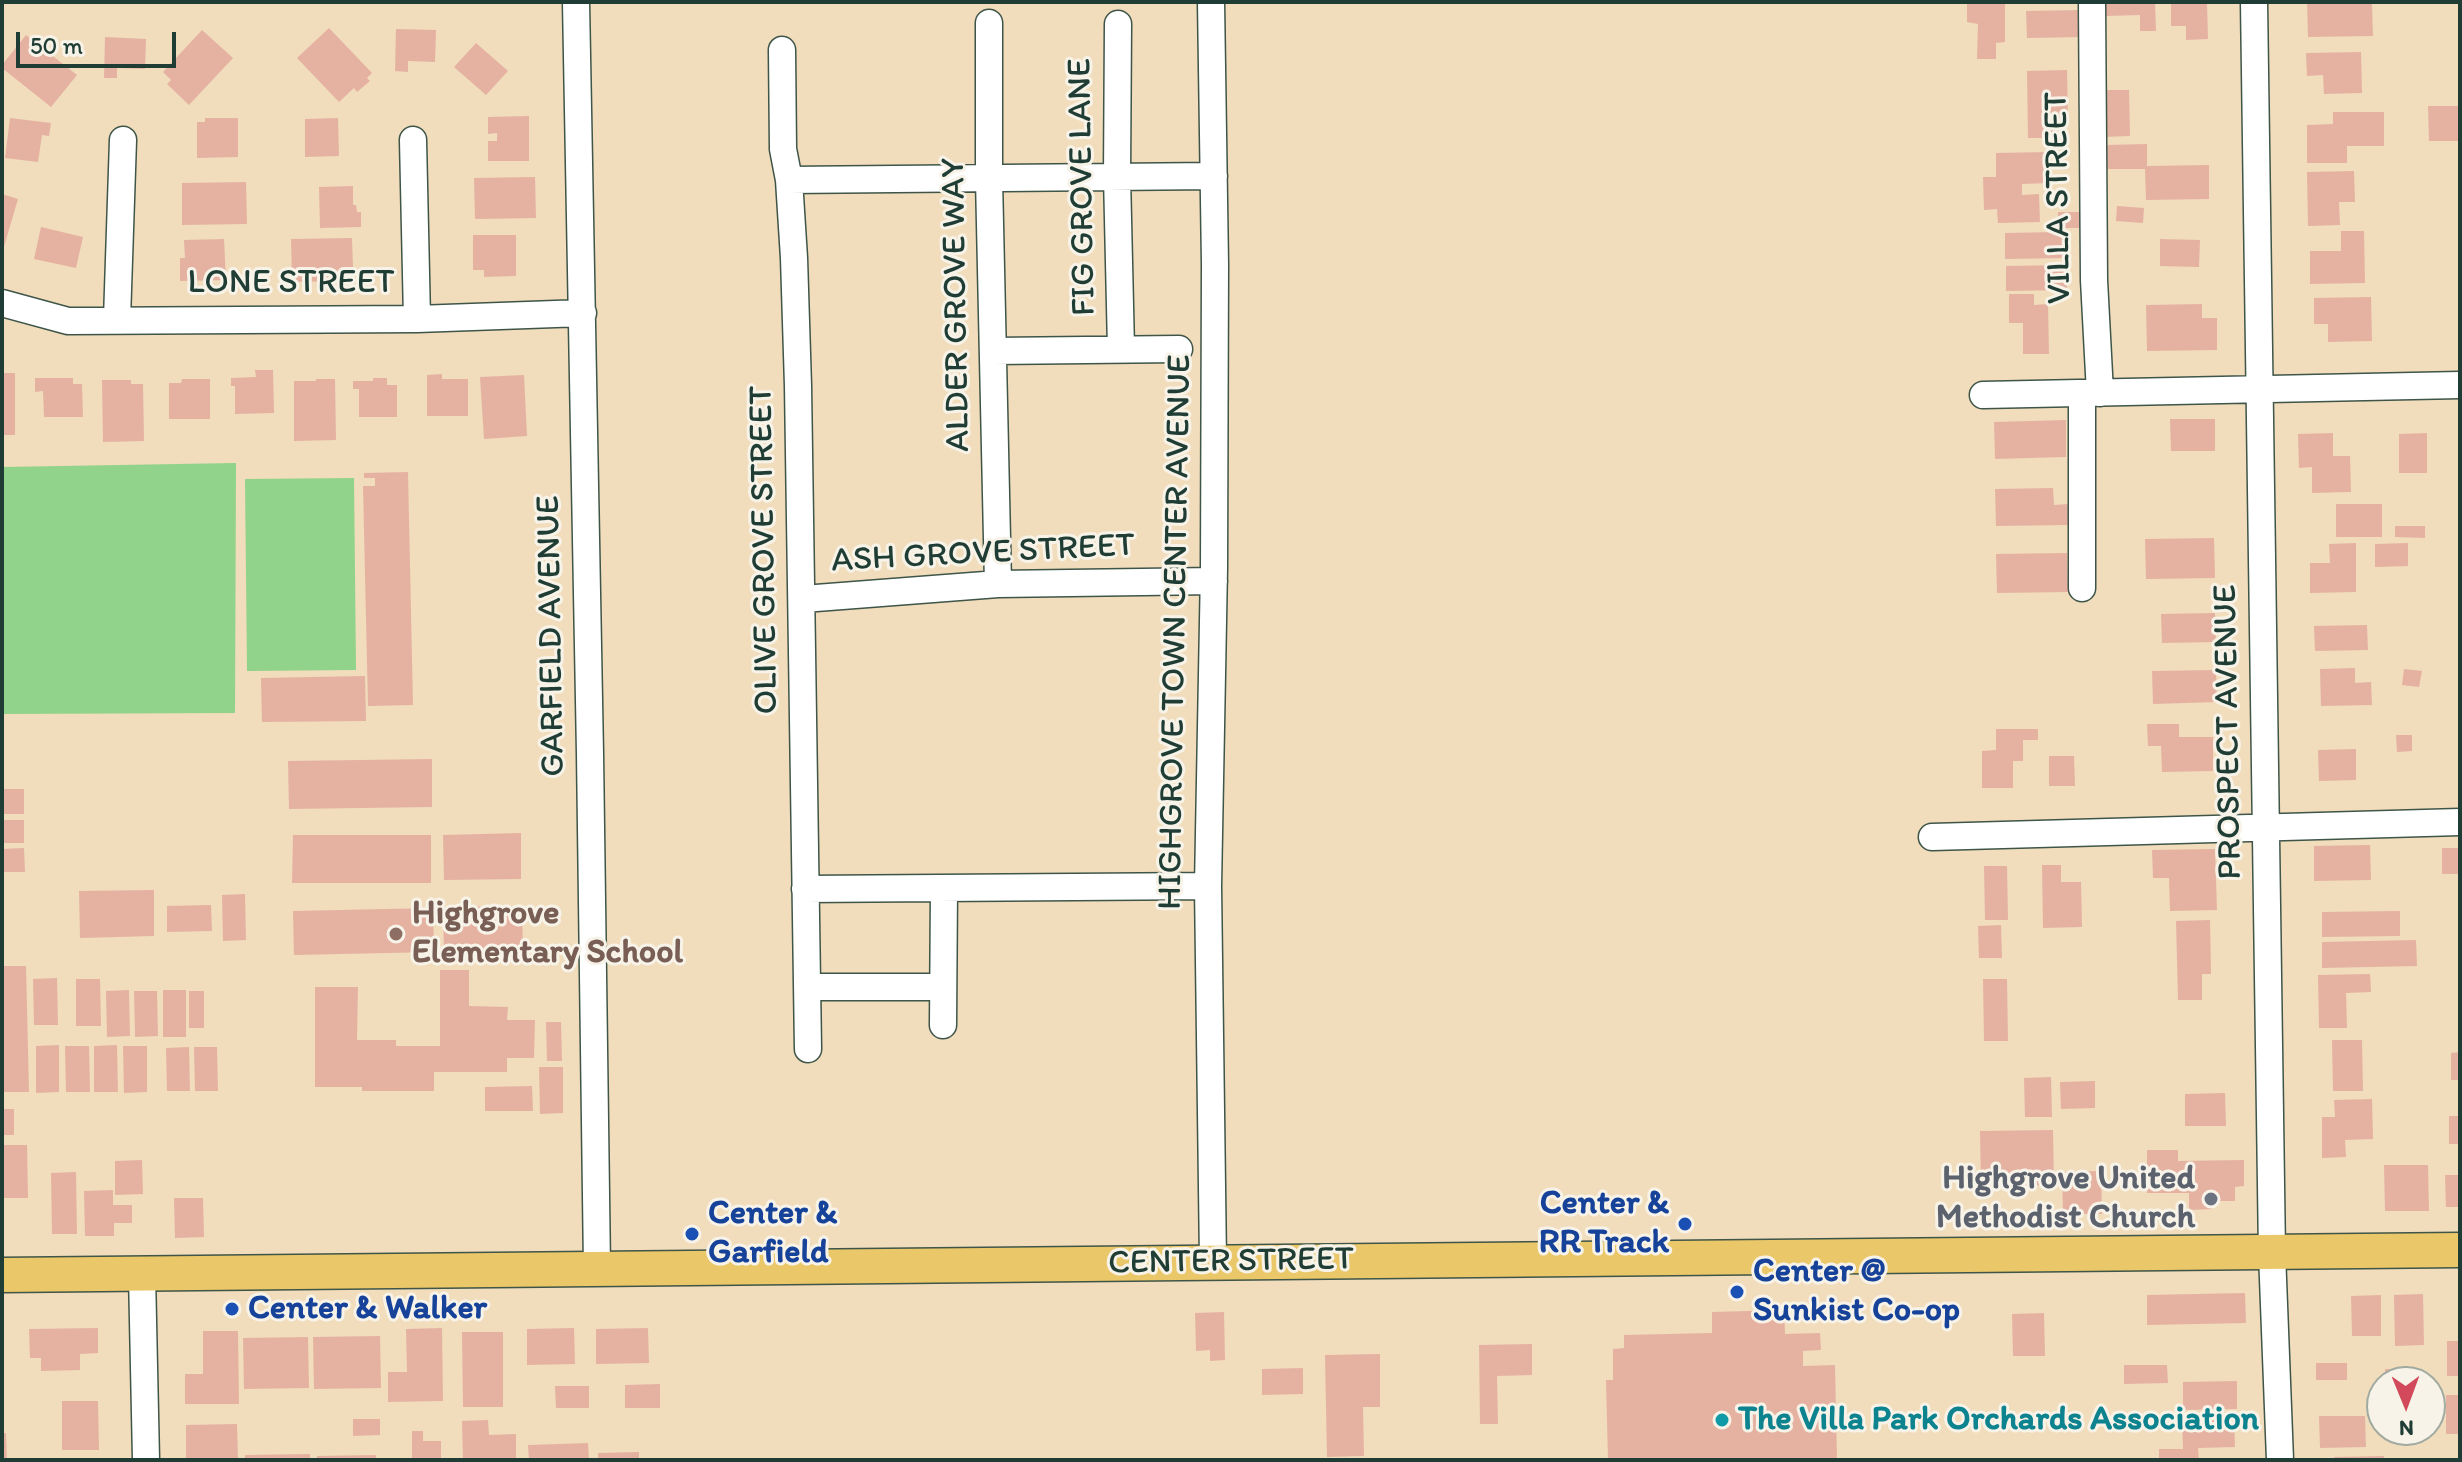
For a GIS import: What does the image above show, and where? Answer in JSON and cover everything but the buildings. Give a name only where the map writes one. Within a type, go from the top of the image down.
[{"type":"main road","name":"CENTER STREET","points":[[2,1275],[2460,1250]]},
{"type":"street","name":"GARFIELD AVENUE","points":[[576,2],[597,1268]]},
{"type":"street","name":"HIGHGROVE TOWN CENTER AVENUE","points":[[1211,2],[1214,581],[1208,886],[1213,1262]]},
{"type":"street","name":"VILLA STREET","points":[[2082,588],[2094,280],[2092,2]]},
{"type":"street","name":"PROSPECT AVENUE","points":[[2254,2],[2272,1253],[2280,1460]]},
{"type":"street","name":"ALDER GROVE WAY","points":[[989,23],[989,179],[998,584]]},
{"type":"street","name":"FIG GROVE LANE","points":[[1118,24],[1117,176],[1121,349]]},
{"type":"street","name":"OLIVE GROVE STREET","points":[[782,50],[783,149],[789,180],[796,313],[808,1049]]},
{"type":"street","points":[[117,319],[123,140]]},
{"type":"street","points":[[413,140],[417,319]]},
{"type":"street","points":[[789,180],[1214,176]]},
{"type":"street","name":"LONE STREET","points":[[2,303],[68,321],[417,319],[583,313]]},
{"type":"street","points":[[994,351],[1179,349]]},
{"type":"street","points":[[1983,395],[2460,385]]},
{"type":"street","name":"ASH GROVE STREET","points":[[803,599],[998,584],[1214,581]]},
{"type":"street","points":[[1932,837],[2460,822]]},
{"type":"street","points":[[805,889],[1208,886]]},
{"type":"street","points":[[943,1025],[944,888]]},
{"type":"street","points":[[807,987],[943,987]]},
{"type":"street","points":[[142,1274],[146,1460]]},
{"type":"green space","points":[[236,463],[235,713],[2,714],[2,467]]},
{"type":"green space","points":[[354,478],[356,670],[247,671],[245,479]]},
{"type":"place","name":"Highgrove Elementary School","points":[[396,934]]},
{"type":"place","name":"Highgrove United Methodist Church","points":[[2211,1199]]},
{"type":"place","name":"Center & RR Track","points":[[1685,1224]]},
{"type":"place","name":"Center & Garfield","points":[[692,1234]]},
{"type":"place","name":"Center @ Sunkist Co-op","points":[[1737,1292]]},
{"type":"place","name":"Center & Walker","points":[[232,1309]]},
{"type":"place","name":"The Villa Park Orchards Association","points":[[1722,1420]]}]
